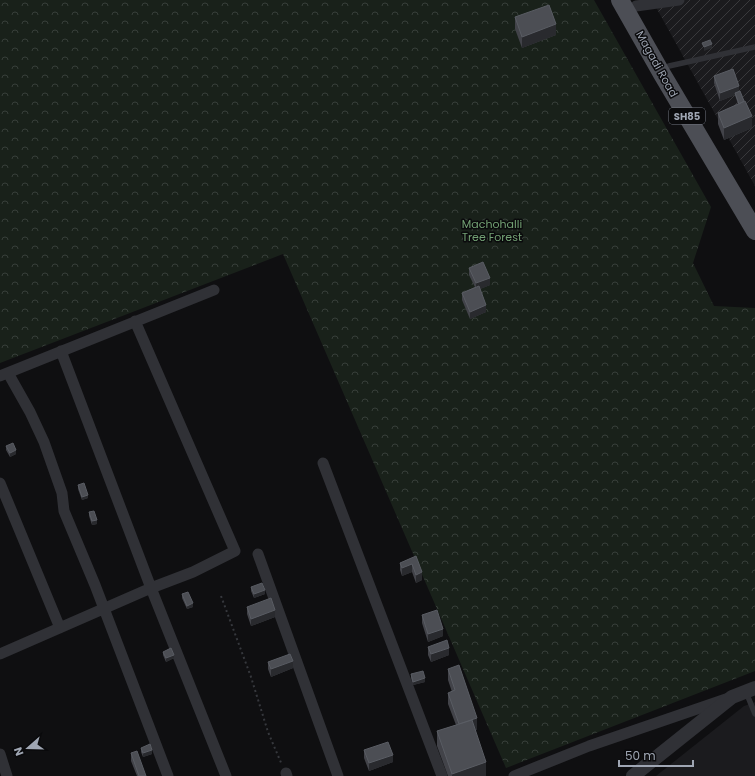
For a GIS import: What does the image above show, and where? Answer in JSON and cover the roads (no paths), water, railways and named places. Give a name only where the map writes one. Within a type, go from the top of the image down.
[{"type":"main road","name":"Magadi Road","points":[[630,2],[670,66],[755,210]]},
{"type":"main road","name":"Magadi Road","points":[[630,2],[666,81],[755,231]]},
{"type":"street","points":[[630,2],[679,0]]},
{"type":"street","points":[[168,776],[104,608],[64,511],[62,493],[44,442],[30,412],[4,374],[214,290]]},
{"type":"street","points":[[0,654],[151,588],[193,572],[235,551],[135,321]]},
{"type":"street","points":[[61,351],[151,588],[226,776]]},
{"type":"street","points":[[323,463],[442,776]]},
{"type":"street","points":[[0,483],[60,628]]},
{"type":"street","points":[[258,554],[338,776]]},
{"type":"street","points":[[514,776],[589,746],[750,690]]},
{"type":"street","points":[[640,774],[732,697]]},
{"type":"street","points":[[0,754],[8,776]]},
{"type":"lane","points":[[670,66],[755,47]]},
{"type":"lane","points":[[750,690],[755,714]]},
{"type":"park label","name":"Machohalli Tree Forest","points":[[492,230]]}]
